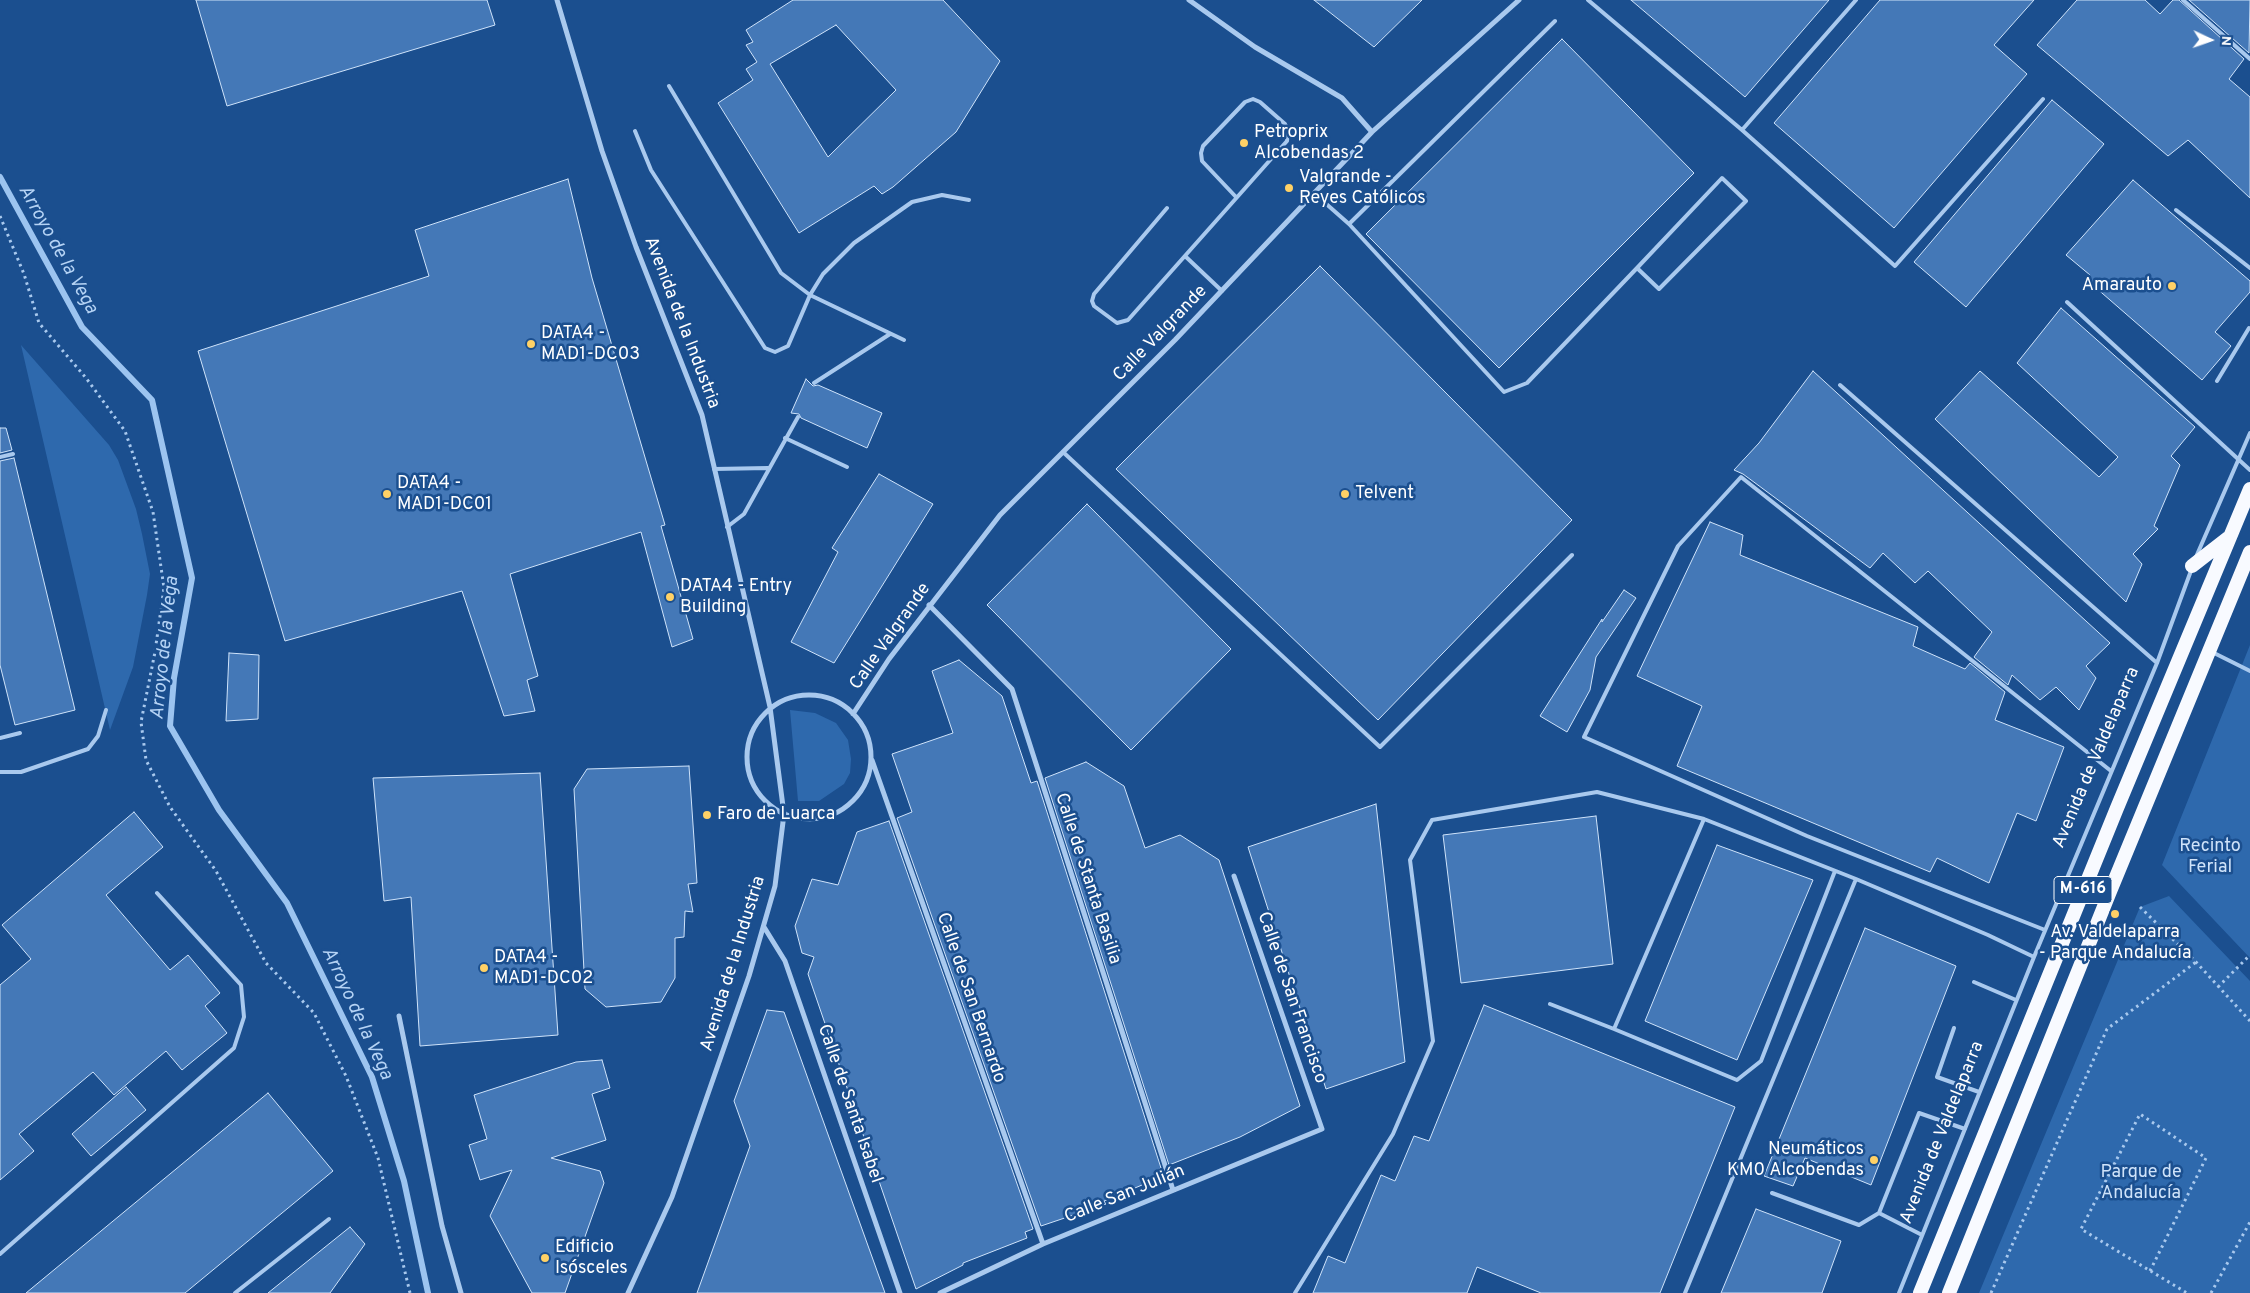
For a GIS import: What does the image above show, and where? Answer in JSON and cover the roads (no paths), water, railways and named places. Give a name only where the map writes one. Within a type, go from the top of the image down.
[{"type":"highway","name":"Avenida de Valdelaparra","points":[[1920,1293],[2250,489]]},
{"type":"highway","points":[[2192,566],[2230,536]]},
{"type":"highway","name":"M-616","points":[[1949,1293],[2109,894],[2250,552]]},
{"type":"street","name":"Avenida de la Industria","points":[[557,0],[602,151],[636,247],[697,398],[770,708],[784,814],[775,886],[749,976],[672,1197],[628,1293]]},
{"type":"street","points":[[1189,0],[1255,47],[1342,98],[1372,132]]},
{"type":"street","name":"Calle Valgrande","points":[[853,714],[889,659],[1000,515],[1222,291],[1372,132],[1519,0]]},
{"type":"street","name":"Calle de Stanta Basilia","points":[[929,605],[1012,690],[1173,1190]]},
{"type":"street","points":[[805,695],[823,697],[839,703],[853,714],[864,728],[872,760],[866,781],[856,797],[842,810],[824,817],[805,819],[784,814],[770,806],[757,792],[750,775],[747,756],[750,737],[759,720],[770,708],[788,698],[805,695]]},
{"type":"street","name":"Calle de San Bernardo","points":[[872,760],[1043,1244]]},
{"type":"street","name":"Calle de San Francisco","points":[[1234,876],[1322,1129]]},
{"type":"street","name":"Calle de Santa Isabel","points":[[764,927],[785,961],[900,1293]]},
{"type":"street","points":[[398,1016],[442,1226],[461,1293]]},
{"type":"street","name":"Calle San Julián","points":[[940,1293],[1043,1244],[1322,1129]]},
{"type":"lane","points":[[1588,0],[1742,130],[1895,266],[2043,99]]},
{"type":"lane","points":[[1742,130],[1856,0]]},
{"type":"lane","points":[[2183,0],[2250,59]]},
{"type":"lane","points":[[1348,224],[1554,21]]},
{"type":"lane","points":[[669,86],[781,273],[810,295],[904,340]]},
{"type":"lane","points":[[1166,208],[1094,294],[1092,302],[1094,306],[1117,323],[1123,323],[1287,141],[1288,132],[1285,124],[1260,102],[1253,99],[1245,102],[1203,146],[1200,153],[1202,160],[1236,197]]},
{"type":"lane","points":[[635,131],[651,170],[765,348],[775,352],[788,346],[810,295],[823,274],[854,243],[912,202],[942,195],[969,200]]},
{"type":"lane","points":[[1315,194],[1348,224],[1504,392],[1527,383],[1722,178],[1746,201],[1659,289],[1637,268]]},
{"type":"lane","points":[[2176,210],[2250,268]]},
{"type":"lane","points":[[1185,256],[1222,291]]},
{"type":"lane","points":[[2067,302],[2250,470]]},
{"type":"lane","points":[[2217,381],[2250,328]]},
{"type":"lane","points":[[814,383],[890,334]]},
{"type":"lane","points":[[1840,385],[2157,663]]},
{"type":"lane","points":[[727,528],[744,514],[798,416]]},
{"type":"lane","name":"Avenida de Valdelaparra","points":[[1899,1293],[2016,1000],[2157,663],[2192,566],[2250,433]]},
{"type":"lane","points":[[785,438],[847,466]]},
{"type":"lane","points":[[1063,452],[1380,747],[1572,555]]},
{"type":"lane","points":[[0,457],[13,454]]},
{"type":"lane","points":[[714,469],[768,468]]},
{"type":"lane","points":[[2045,930],[1807,836],[1584,737],[1678,546],[1741,477],[2111,771]]},
{"type":"lane","points":[[2209,651],[2250,671]]},
{"type":"lane","points":[[0,772],[21,772],[88,749],[98,736],[106,710]]},
{"type":"lane","points":[[0,738],[20,733]]},
{"type":"lane","points":[[1295,1293],[1393,1134],[1434,1041],[1410,860],[1432,820],[1597,792],[1704,819],[1988,934],[2034,957]]},
{"type":"lane","points":[[1614,1029],[1704,819]]},
{"type":"lane","points":[[1550,1004],[1737,1080],[1761,1061],[1836,871]]},
{"type":"lane","points":[[1685,1293],[1856,879]]},
{"type":"lane","points":[[0,1254],[234,1048],[244,1017],[241,985],[157,893]]},
{"type":"lane","points":[[1974,982],[2016,1000]]},
{"type":"lane","points":[[1954,1028],[1936,1077],[1979,1092]]},
{"type":"lane","points":[[1772,1193],[1859,1225],[1879,1212],[1919,1113],[1965,1129]]},
{"type":"lane","points":[[1879,1212],[1922,1235]]},
{"type":"lane","points":[[236,1293],[329,1219]]},
{"type":"waterway","name":"Arroyo de la Vega","points":[[0,177],[82,327],[152,400],[192,578],[174,678],[170,726],[219,810],[287,903],[372,1077],[404,1181],[428,1293]]},
{"type":"place","name":"Petroprix Alcobendas 2","points":[[1244,143]]},
{"type":"place","name":"Valgrande - Reyes Católicos","points":[[1289,188]]},
{"type":"place","name":"Amarauto","points":[[2172,286]]},
{"type":"place","name":"DATA4 - MAD1-DC03","points":[[531,344]]},
{"type":"place","name":"DATA4 - MAD1-DC01","points":[[387,494]]},
{"type":"place","name":"Telvent","points":[[1345,494]]},
{"type":"place","name":"DATA4 - Entry Building","points":[[670,597]]},
{"type":"place","name":"Faro de Luarca","points":[[707,815]]},
{"type":"place","name":"Av. Valdelaparra - Parque Andalucía","points":[[2115,914]]},
{"type":"place","name":"DATA4 - MAD1-DC02","points":[[484,968]]},
{"type":"place","name":"Neumáticos KM0 Alcobendas","points":[[1874,1160]]},
{"type":"place","name":"Edificio Isósceles","points":[[545,1258]]},
{"type":"park label","name":"Recinto Ferial","points":[[2210,858]]},
{"type":"park label","name":"Parque de Andalucía","points":[[2141,1183]]}]
